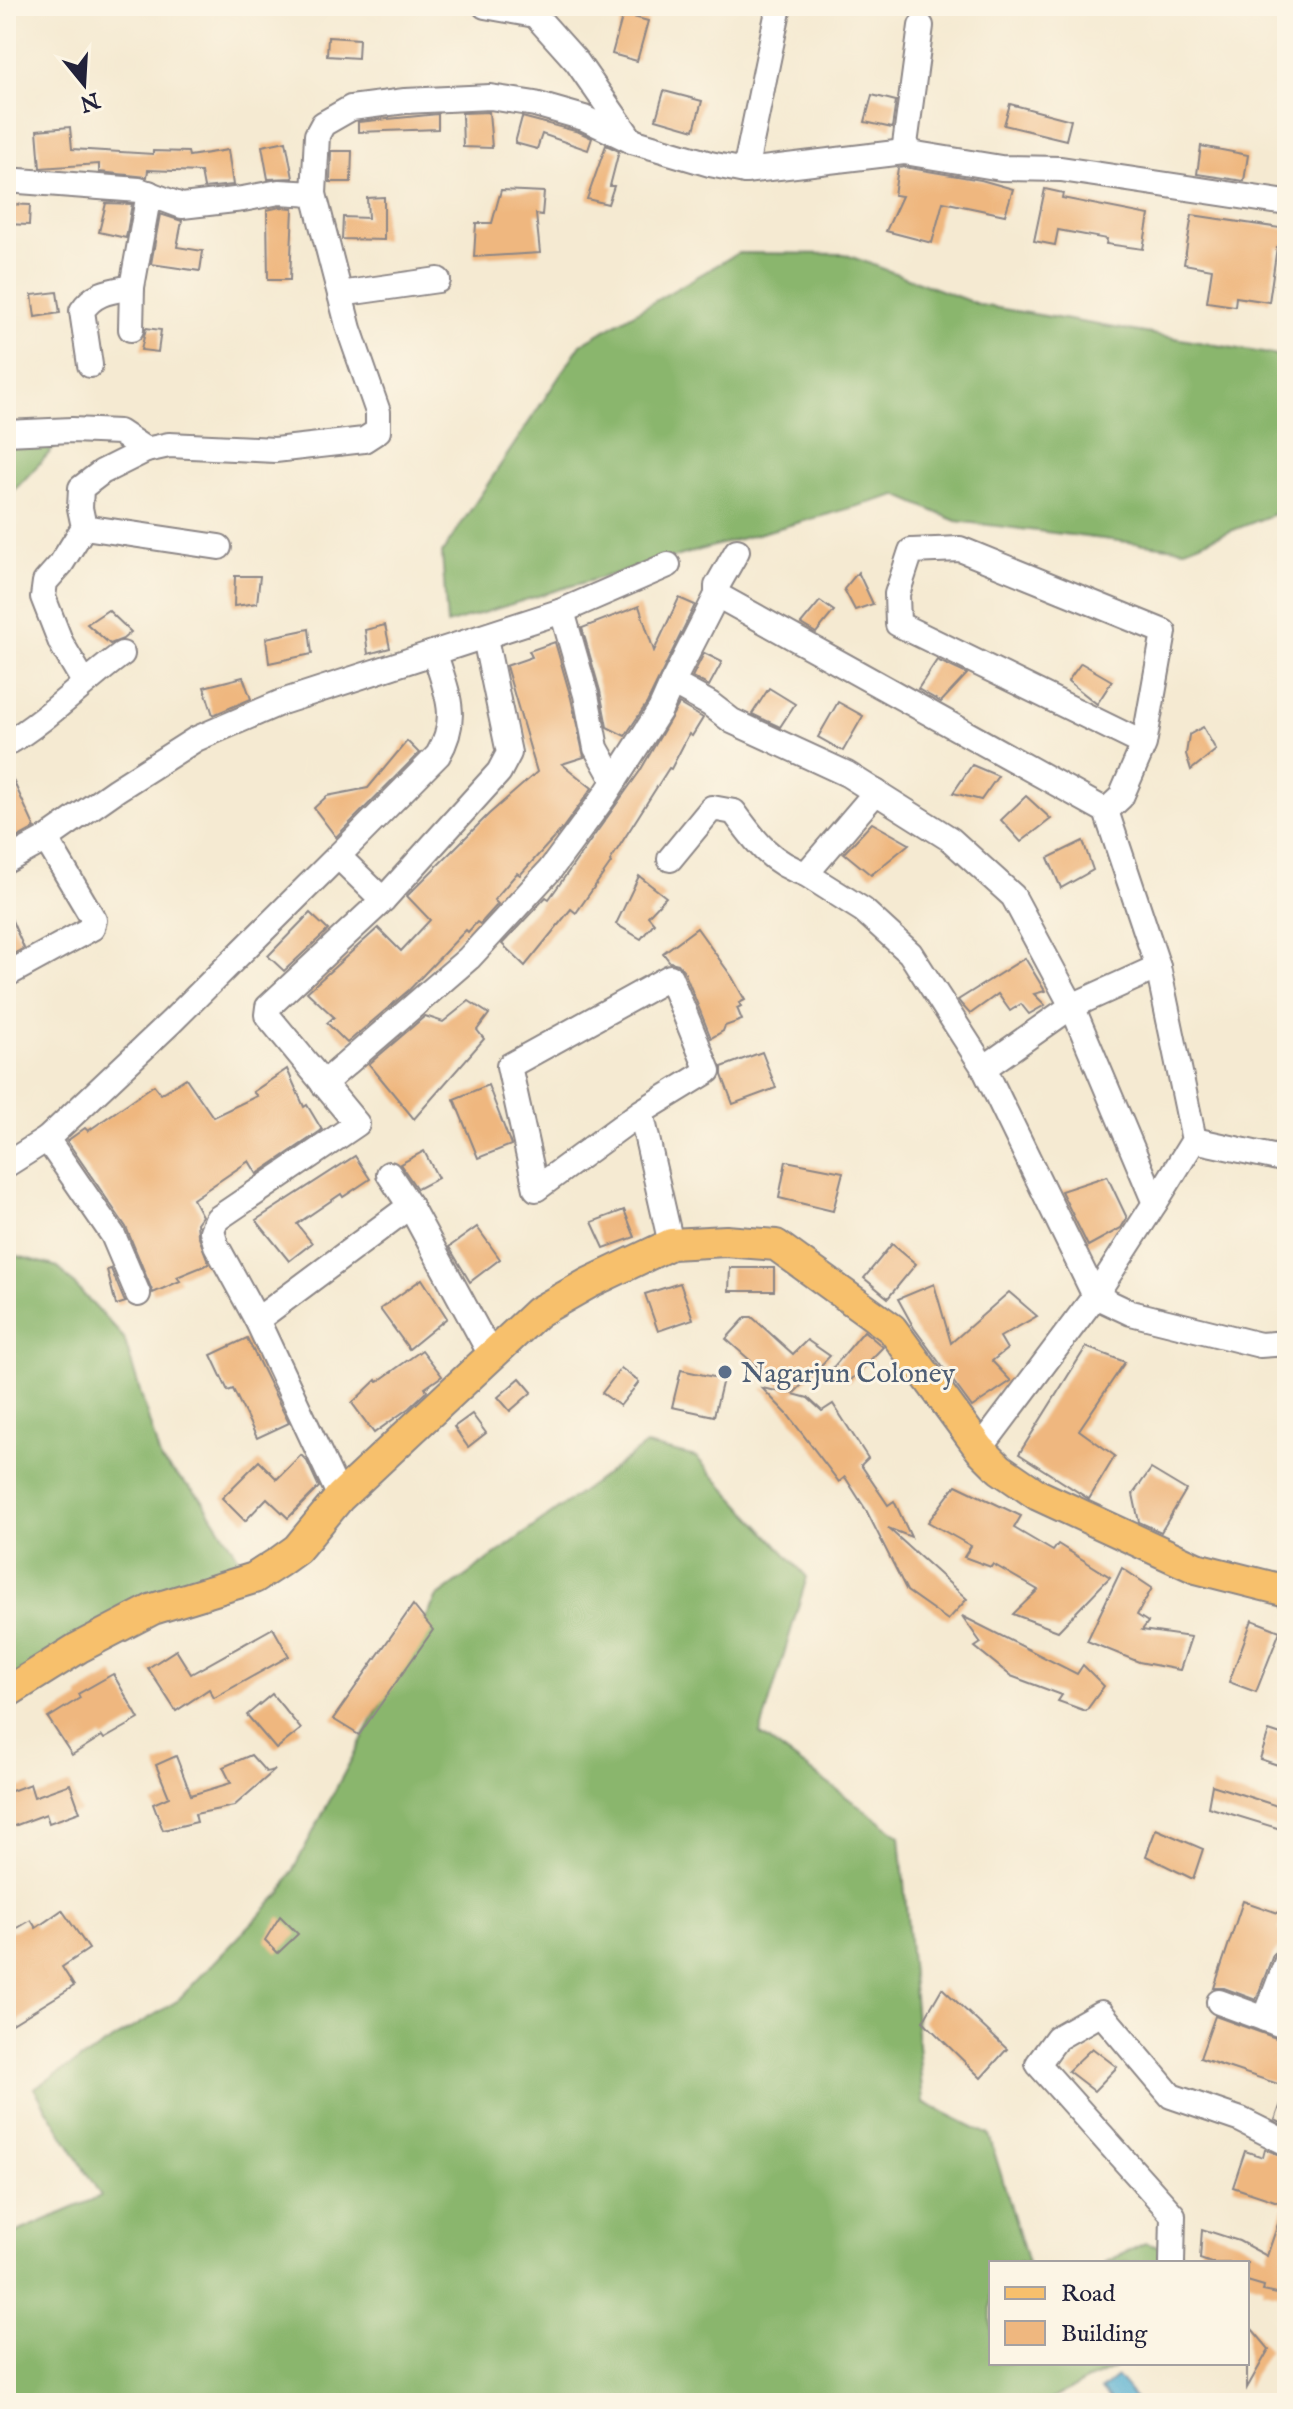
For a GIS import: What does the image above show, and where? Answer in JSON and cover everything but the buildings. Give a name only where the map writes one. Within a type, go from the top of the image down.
[{"type":"main road","points":[[6,1693],[78,1648],[153,1609],[254,1578],[297,1549],[340,1497],[538,1312],[589,1283],[671,1244],[726,1241],[776,1245],[892,1329],[980,1449],[1000,1469],[1038,1495],[1196,1568],[1287,1591]]},
{"type":"street","points":[[485,6],[542,10],[632,141]]},
{"type":"street","points":[[745,171],[779,6]]},
{"type":"street","points":[[904,152],[921,26]]},
{"type":"street","points":[[84,682],[61,643],[43,597],[45,582],[61,564],[84,527],[80,508],[81,488],[102,472],[146,450],[169,445],[275,450],[364,440],[378,431],[378,412],[349,329],[314,194],[317,135],[323,124],[351,108],[405,101],[490,97],[535,104],[584,118],[632,141],[745,171],[904,152],[1001,168],[1087,173],[1287,203]]},
{"type":"street","points":[[6,180],[97,185],[149,193],[182,206],[279,192],[314,194]]},
{"type":"street","points":[[131,329],[132,287],[149,193]]},
{"type":"street","points":[[340,294],[438,280]]},
{"type":"street","points":[[90,365],[82,311],[89,300],[104,292],[132,287]]},
{"type":"street","points":[[6,433],[72,430],[119,432],[146,450]]},
{"type":"street","points":[[84,527],[219,547]]},
{"type":"street","points":[[1106,811],[1121,797],[1144,744],[1164,632],[960,549],[911,551],[897,594],[898,624],[1144,744]]},
{"type":"street","points":[[323,1084],[469,958],[550,870],[660,710],[717,595],[717,586],[737,551]]},
{"type":"street","points":[[6,861],[46,839],[196,739],[282,702],[562,611],[668,565]]},
{"type":"street","points":[[717,595],[1106,811],[1158,967],[1194,1140],[1095,1296],[980,1449]]},
{"type":"street","points":[[562,611],[586,695],[596,748],[614,780]]},
{"type":"street","points":[[340,1497],[257,1320],[216,1245],[212,1231],[217,1219],[357,1124],[267,1015],[268,1007],[383,900],[499,772],[509,753],[485,638]]},
{"type":"street","points":[[6,744],[36,727],[84,682],[122,654]]},
{"type":"street","points":[[6,1165],[47,1139],[171,1022],[438,755],[449,736],[450,702],[435,654]]},
{"type":"street","points":[[672,683],[710,704],[732,721],[847,774],[876,792],[950,839],[1013,896],[1072,1006],[1155,1203]]},
{"type":"street","points":[[806,874],[876,792]]},
{"type":"street","points":[[670,859],[712,808],[734,812],[755,841],[785,867],[806,874],[863,910],[910,953],[984,1068],[1095,1296],[1131,1313],[1260,1345],[1287,1343]]},
{"type":"street","points":[[6,975],[92,928],[94,920],[46,839]]},
{"type":"street","points":[[338,856],[383,900]]},
{"type":"street","points":[[984,1068],[1072,1006],[1158,967]]},
{"type":"street","points":[[670,977],[708,1071],[641,1112],[536,1189],[509,1066],[670,977]]},
{"type":"street","points":[[641,1112],[671,1244]]},
{"type":"street","points":[[47,1139],[113,1235],[138,1294]]},
{"type":"street","points":[[1194,1140],[1287,1160]]},
{"type":"street","points":[[389,1174],[410,1206],[491,1355]]},
{"type":"street","points":[[257,1320],[410,1206]]},
{"type":"street","points":[[1219,2002],[1276,2023],[1287,1961]]},
{"type":"street","points":[[1172,2261],[1173,2215],[1038,2064],[1057,2038],[1101,2013],[1171,2096],[1241,2120],[1287,2143]]},
{"type":"green space","points":[[738,253],[844,254],[980,305],[1287,357],[1287,509],[1185,549],[956,521],[897,495],[447,624],[442,553],[581,344]]},
{"type":"green space","points":[[6,436],[58,444],[6,499]]},
{"type":"green space","points":[[6,1253],[58,1267],[124,1338],[161,1461],[201,1498],[245,1568],[6,1697]]},
{"type":"green space","points":[[646,1445],[696,1457],[807,1577],[760,1734],[900,1836],[923,2102],[989,2135],[1027,2261],[989,2261],[989,2365],[1120,2365],[1042,2403],[6,2403],[6,2237],[101,2196],[34,2088],[177,2001],[281,1893],[437,1597]]},
{"type":"green space","points":[[1145,2243],[1207,2261],[1108,2261]]},
{"type":"water","points":[[1117,2377],[1139,2403],[1113,2403],[1101,2390]]},
{"type":"place","name":"Nagarjun Coloney","points":[[725,1372]]}]
